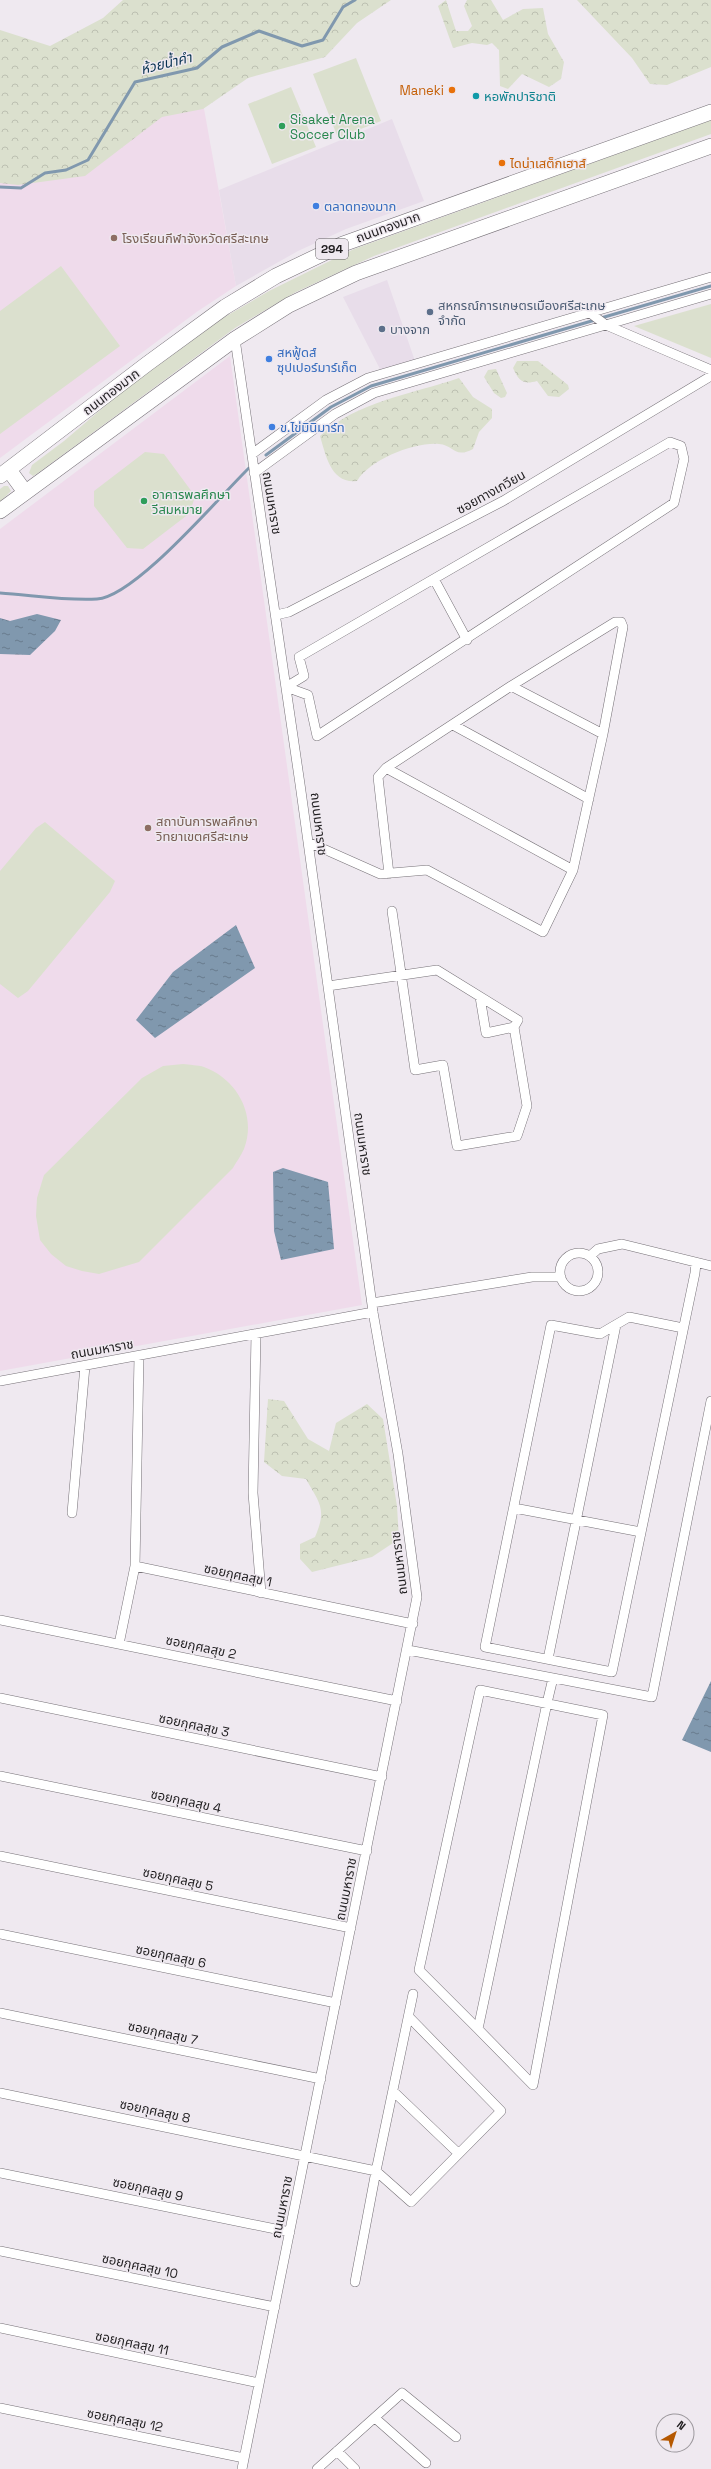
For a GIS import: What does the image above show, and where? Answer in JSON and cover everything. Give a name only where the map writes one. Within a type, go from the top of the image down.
[{"type":"main road","name":"ถนนทองมาก","points":[[4,473],[225,307],[276,276],[343,244],[711,112]]},
{"type":"main road","name":"294","points":[[0,511],[234,339],[290,305],[356,273],[711,146]]},
{"type":"main road","points":[[4,473],[25,492]]},
{"type":"street","points":[[252,454],[326,400],[368,378],[711,277]]},
{"type":"street","points":[[254,473],[335,414],[374,393],[711,294]]},
{"type":"street","points":[[590,312],[606,325],[711,370]]},
{"type":"street","name":"ถนนมหาราช","points":[[234,339],[276,615],[372,1308],[398,1454],[416,1590],[413,1624],[408,1650],[242,2469]]},
{"type":"street","name":"ซอยทางเกวียน","points":[[276,615],[296,609],[503,501],[711,376]]},
{"type":"street","points":[[670,442],[681,446],[684,459],[674,503],[467,640],[318,736],[308,695],[286,687],[304,676],[299,657],[670,442]]},
{"type":"street","points":[[434,579],[467,640]]},
{"type":"street","points":[[308,842],[380,874],[389,874],[427,870],[543,932],[573,870],[603,734],[623,627],[621,622],[615,622],[511,686],[386,768],[378,777],[389,874]]},
{"type":"street","points":[[511,686],[603,734]]},
{"type":"street","points":[[453,725],[589,799]]},
{"type":"street","points":[[386,768],[573,870]]},
{"type":"street","points":[[328,986],[402,975],[437,970],[518,1020],[514,1027],[527,1106],[517,1136],[457,1146],[443,1065],[415,1070],[402,975],[392,911]]},
{"type":"street","points":[[480,997],[486,1033],[514,1027]]},
{"type":"street","points":[[590,1256],[598,1249],[622,1244],[711,1266]]},
{"type":"street","points":[[575,1253],[590,1256],[596,1263],[598,1272],[596,1281],[591,1288],[582,1291],[573,1290],[565,1285],[561,1277],[563,1262],[568,1256],[575,1253]]},
{"type":"street","points":[[683,1328],[629,1317],[600,1334],[551,1325],[485,1646],[612,1672],[683,1328],[696,1263]]},
{"type":"street","points":[[372,1308],[532,1277],[561,1277]]},
{"type":"street","name":"ถนนมหาราช","points":[[0,1381],[256,1334],[372,1308]]},
{"type":"street","points":[[548,1659],[616,1325]]},
{"type":"street","points":[[256,1334],[253,1493],[261,1593]]},
{"type":"street","points":[[119,1644],[135,1566],[138,1356]]},
{"type":"street","points":[[72,1513],[85,1366]]},
{"type":"street","points":[[408,1650],[652,1697],[711,1401]]},
{"type":"street","points":[[514,1508],[641,1532]]},
{"type":"street","name":"ซอยกุศลสุข 1","points":[[135,1566],[413,1624]]},
{"type":"street","name":"ซอยกุศลสุข 2","points":[[0,1620],[397,1701]]},
{"type":"street","points":[[478,2029],[553,1678]]},
{"type":"street","points":[[480,1690],[603,1715],[533,2085],[478,2029],[419,1970],[480,1690]]},
{"type":"street","name":"ซอยกุศลสุข 3","points":[[0,1698],[382,1777]]},
{"type":"street","name":"ซอยกุศลสุข 4","points":[[0,1776],[367,1851]]},
{"type":"street","name":"ซอยกุศลสุข 5","points":[[0,1856],[351,1928]]},
{"type":"street","name":"ซอยกุศลสุข 6","points":[[0,1934],[336,2003]]},
{"type":"street","points":[[355,2282],[413,1994]]},
{"type":"street","name":"ซอยกุศลสุข 7","points":[[0,2013],[321,2079]]},
{"type":"street","points":[[376,2172],[411,2202],[501,2110],[409,2017]]},
{"type":"street","points":[[394,2092],[458,2153]]},
{"type":"street","name":"ซอยกุศลสุข 8","points":[[0,2093],[305,2155],[347,2167],[376,2172]]},
{"type":"street","name":"ซอยกุศลสุข 9","points":[[0,2172],[290,2232]]},
{"type":"street","name":"ซอยกุศลสุข 10","points":[[0,2251],[275,2307]]},
{"type":"street","name":"ซอยกุศลสุข 11","points":[[0,2328],[259,2383]]},
{"type":"street","points":[[318,2469],[402,2393],[456,2436]]},
{"type":"street","name":"ซอยกุศลสุข 12","points":[[0,2408],[244,2458]]},
{"type":"street","points":[[375,2418],[426,2463]]},
{"type":"street","points":[[338,2451],[355,2469]]},
{"type":"shaded area","name":"โรงเรียนกีฬาจังหวัดศรีสะเกษ","points":[[197,70],[236,286],[198,311],[0,458],[0,182]]},
{"type":"shaded area","name":"ตลาดทองมาก","points":[[392,119],[424,201],[346,229],[298,251],[236,286],[219,190]]},
{"type":"shaded area","name":"บางจาก","points":[[387,280],[415,361],[381,371],[343,297]]},
{"type":"shaded area","name":"สถาบันการพลศึกษา วิทยาเขตศรีสะเกษ","points":[[230,356],[362,1305],[0,1371],[0,529]]},
{"type":"green space","points":[[123,0],[391,0],[357,23],[325,57],[248,78],[203,109],[162,117],[85,176],[18,185],[0,183],[0,30],[50,46],[103,18]]},
{"type":"green space","points":[[446,0],[456,31],[468,31],[472,26],[464,6],[467,0],[491,0],[503,20],[523,9],[543,8],[548,34],[564,62],[561,79],[549,87],[522,74],[508,89],[500,86],[499,50],[492,43],[487,45],[472,43],[453,48],[438,6]]},
{"type":"green space","points":[[577,0],[711,0],[711,67],[667,85],[650,84],[632,58]]},
{"type":"green space","points":[[356,58],[381,121],[338,138],[313,74]]},
{"type":"green space","name":"Sisaket Arena Soccer Club","points":[[291,87],[316,147],[272,164],[248,104]]},
{"type":"green space","points":[[711,120],[711,134],[374,256],[296,292],[235,328],[38,473],[33,476],[29,473],[32,465],[64,441],[119,394],[223,318],[269,291],[354,249]]},
{"type":"green space","points":[[61,266],[120,346],[0,434],[0,311]]},
{"type":"green space","points":[[711,304],[711,358],[634,326]]},
{"type":"green space","points":[[517,361],[538,361],[568,385],[569,389],[559,397],[548,396],[537,381],[525,382],[517,376],[513,368]]},
{"type":"green space","points":[[496,369],[507,393],[505,397],[501,398],[494,393],[484,377],[488,370]]},
{"type":"green space","points":[[459,378],[473,397],[492,409],[492,418],[479,432],[473,449],[462,453],[454,451],[444,445],[429,444],[406,449],[383,459],[372,466],[357,481],[348,481],[335,473],[327,460],[320,436],[334,424],[367,407],[385,400]]},
{"type":"green space","name":"อาคารพลศึกษา วีสมหมาย","points":[[145,452],[164,454],[195,496],[190,513],[143,549],[127,548],[94,506],[94,491]]},
{"type":"green space","points":[[4,486],[8,486],[11,491],[0,502],[0,489]]},
{"type":"green space","points":[[45,822],[115,881],[110,892],[28,991],[18,998],[0,984],[0,871],[36,828]]},
{"type":"green space","points":[[183,1064],[202,1066],[216,1073],[235,1089],[241,1100],[246,1111],[248,1124],[247,1136],[244,1149],[233,1168],[139,1262],[99,1274],[66,1266],[51,1254],[40,1240],[36,1216],[37,1198],[44,1175],[142,1078],[163,1066]]},
{"type":"green space","points":[[268,1399],[284,1401],[308,1439],[329,1451],[336,1423],[367,1404],[383,1419],[397,1506],[399,1539],[372,1557],[312,1572],[300,1559],[300,1544],[315,1537],[321,1520],[320,1507],[306,1479],[282,1476],[264,1462]]},
{"type":"water","points":[[37,614],[61,620],[55,631],[30,655],[0,654],[0,618],[10,621]]},
{"type":"water","points":[[236,925],[255,968],[155,1038],[136,1020],[173,972]]},
{"type":"water","points":[[283,1168],[328,1182],[334,1249],[281,1260],[274,1231],[273,1172]]},
{"type":"water","points":[[711,1681],[711,1752],[682,1740]]},
{"type":"waterway","name":"ห้วยน้ำคำ","points":[[0,187],[21,188],[45,173],[66,170],[88,160],[135,82],[197,68],[222,47],[259,31],[302,46],[323,40],[343,7],[355,0]]},
{"type":"waterway","points":[[601,318],[711,286]]},
{"type":"waterway","points":[[266,455],[331,407],[371,386],[595,320]]},
{"type":"waterway","points":[[0,593],[60,599],[97,599],[113,594],[133,582],[176,544],[249,468]]},
{"type":"place","name":"Maneki","points":[[452,90]]},
{"type":"place","name":"หอพักปาริชาติ","points":[[476,96]]},
{"type":"place","name":"Sisaket Arena Soccer Club","points":[[282,126]]},
{"type":"place","name":"ไดน่าเสต็กเฮาส์","points":[[502,163]]},
{"type":"place","name":"ตลาดทองมาก","points":[[316,206]]},
{"type":"place","name":"โรงเรียนกีฬาจังหวัดศรีสะเกษ","points":[[114,238]]},
{"type":"place","name":"สหกรณ์การเกษตรเมืองศรีสะเกษ จำกัด","points":[[430,312]]},
{"type":"place","name":"บางจาก","points":[[382,329]]},
{"type":"place","name":"สหฟู้ดส์ ซุปเปอร์มาร์เก็ต","points":[[269,359]]},
{"type":"place","name":"ข.ไข่มินิมาร์ท","points":[[272,427]]},
{"type":"place","name":"อาคารพลศึกษา วีสมหมาย","points":[[144,501]]},
{"type":"place","name":"สถาบันการพลศึกษา วิทยาเขตศรีสะเกษ","points":[[148,828]]}]
